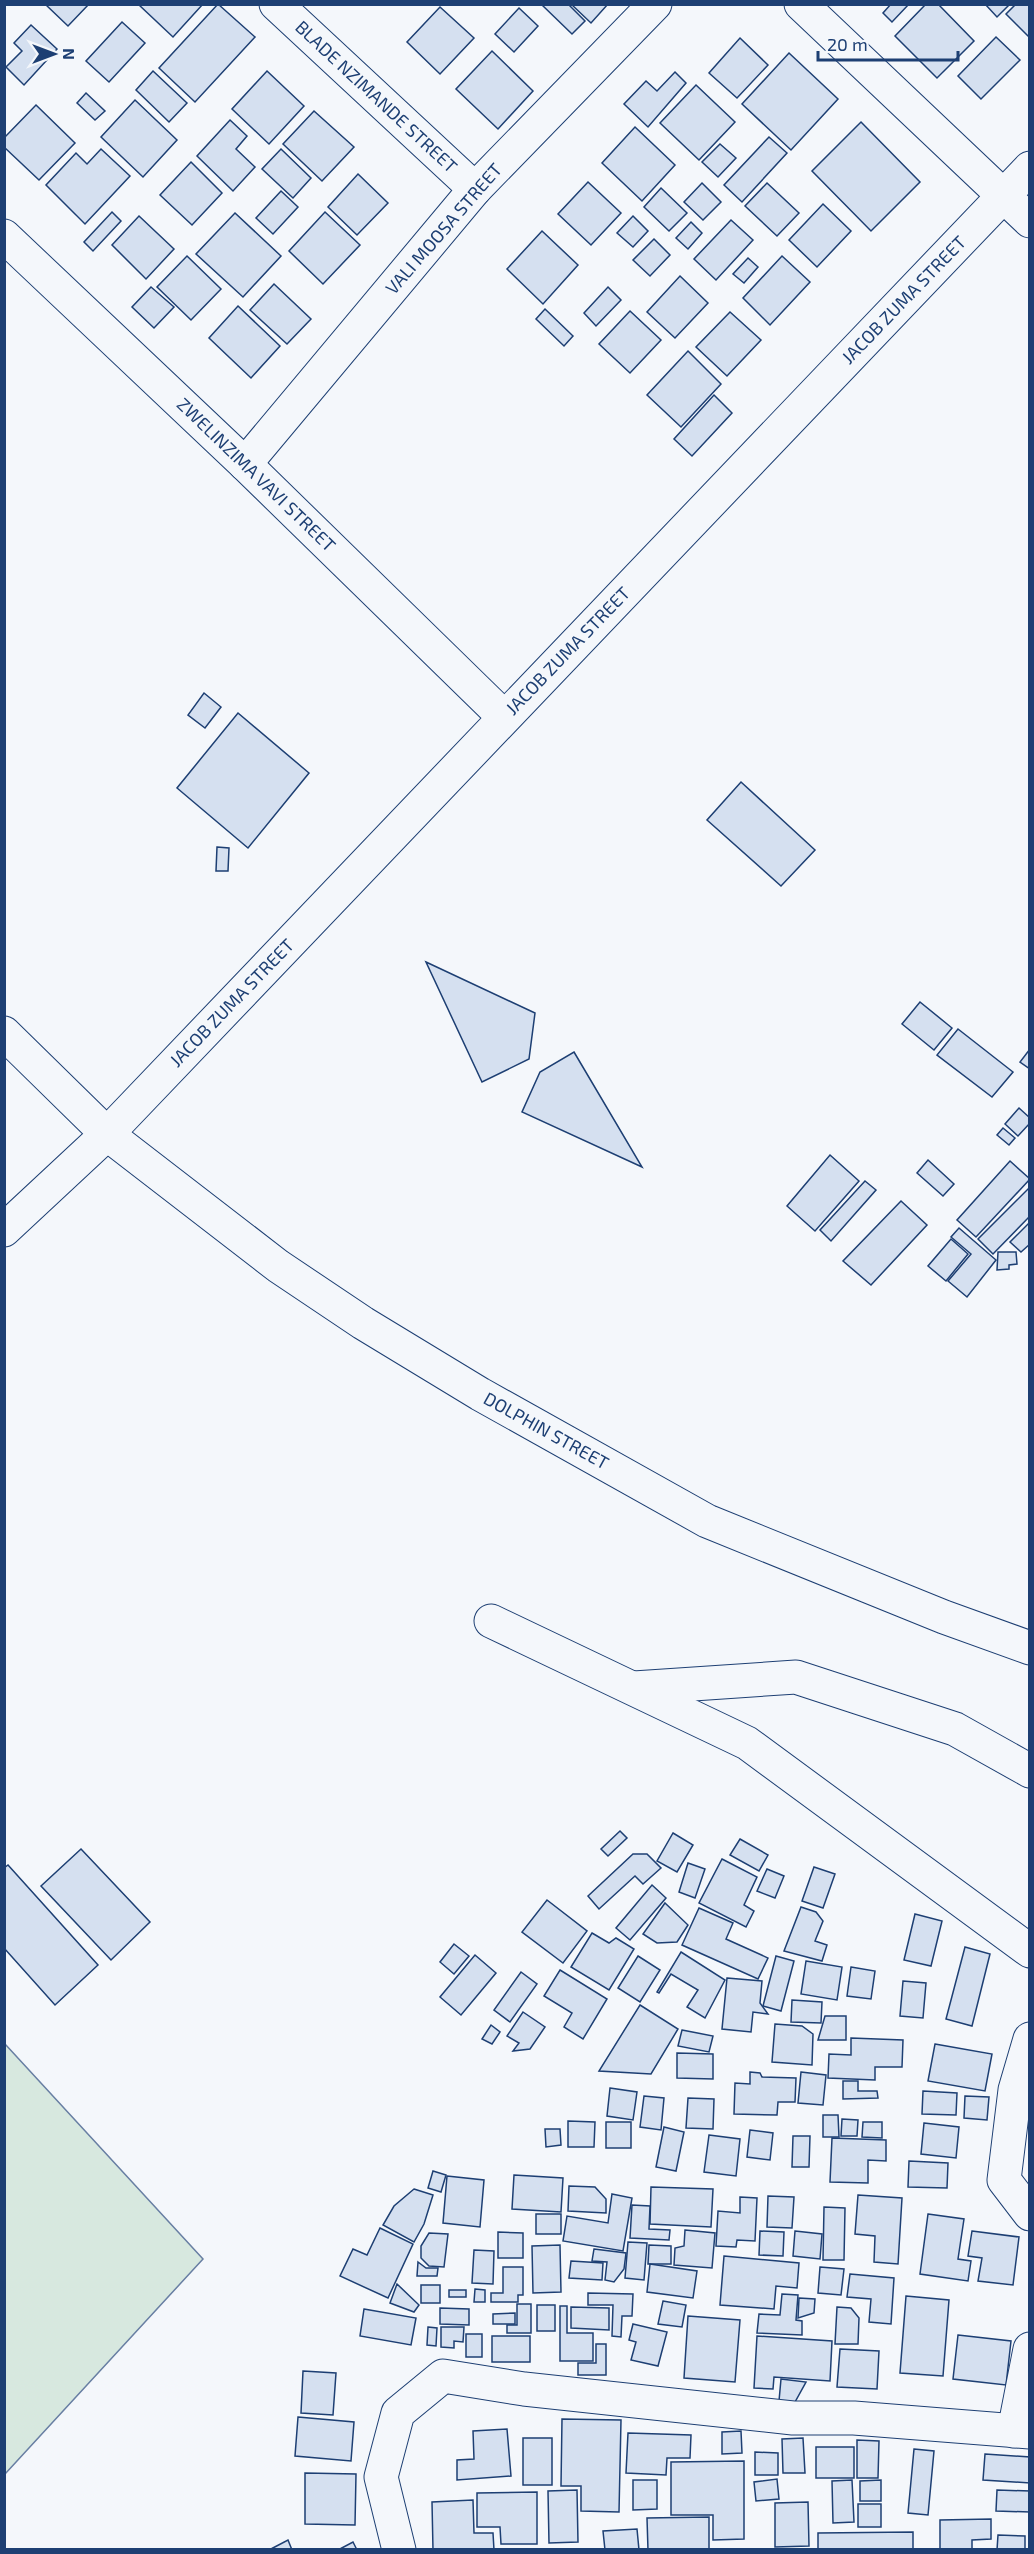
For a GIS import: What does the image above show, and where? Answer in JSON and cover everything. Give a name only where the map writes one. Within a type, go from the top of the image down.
[{"type":"street","name":"BLADE NZIMANDE STREET","points":[[276,4],[475,189]]},
{"type":"street","name":"VALI MOOSA STREET","points":[[245,464],[475,189],[656,4]]},
{"type":"street","points":[[801,4],[1002,198],[1029,221]]},
{"type":"street","name":"JACOB ZUMA STREET","points":[[4,1230],[107,1134],[1029,168]]},
{"type":"street","name":"ZWELINZIMA VAVI STREET","points":[[4,236],[245,464],[504,717]]},
{"type":"street","name":"DOLPHIN STREET","points":[[4,1033],[107,1134],[278,1266],[363,1323],[480,1394],[697,1516],[944,1617],[1029,1648]]},
{"type":"street","points":[[491,1621],[747,1743],[1029,1951]]},
{"type":"street","points":[[633,1689],[796,1677],[955,1729],[1029,1771]]},
{"type":"street","points":[[1029,2038],[1015,2090],[1004,2180],[1029,2214]]},
{"type":"street","points":[[399,2550],[381,2477],[399,2413],[443,2376],[524,2389],[793,2418],[854,2418],[1022,2431],[1029,2349]]},
{"type":"shaded area","points":[[5,2044],[203,2259],[4,2474]]},
{"type":"building","points":[[45,4],[89,4],[68,26]]},
{"type":"building","points":[[138,4],[203,4],[173,37]]},
{"type":"building","points":[[218,4],[255,37],[195,102],[159,68]]},
{"type":"building","points":[[541,4],[568,4],[585,21],[572,34]]},
{"type":"building","points":[[571,4],[608,4],[591,23]]},
{"type":"building","points":[[891,4],[909,4],[892,22],[883,13]]},
{"type":"building","points":[[926,4],[938,4],[974,41],[937,78],[895,36]]},
{"type":"building","points":[[985,4],[1010,4],[997,17]]},
{"type":"building","points":[[1016,4],[1030,4],[1030,38],[1006,14]]},
{"type":"building","points":[[440,7],[474,38],[440,74],[407,42]]},
{"type":"building","points":[[519,8],[538,26],[514,52],[495,34]]},
{"type":"building","points":[[122,22],[145,43],[109,82],[86,61]]},
{"type":"building","points":[[31,25],[57,49],[24,85],[6,67],[22,51],[14,43]]},
{"type":"building","points":[[996,37],[1020,60],[981,99],[958,76]]},
{"type":"building","points":[[740,38],[768,65],[737,98],[709,73]]},
{"type":"building","points":[[492,51],[533,91],[498,129],[456,89]]},
{"type":"building","points":[[789,53],[838,99],[791,150],[742,104]]},
{"type":"building","points":[[153,71],[187,103],[169,122],[136,90]]},
{"type":"building","points":[[267,71],[304,106],[269,144],[232,109]]},
{"type":"building","points":[[675,72],[686,83],[648,127],[624,104],[646,81],[657,91]]},
{"type":"building","points":[[696,85],[735,122],[699,160],[660,123]]},
{"type":"building","points":[[86,93],[105,111],[95,120],[77,103]]},
{"type":"building","points":[[135,100],[177,140],[143,177],[101,137]]},
{"type":"building","points":[[36,105],[75,143],[39,180],[4,147],[4,138]]},
{"type":"building","points":[[314,111],[354,147],[322,181],[283,144]]},
{"type":"building","points":[[230,120],[247,136],[236,149],[255,167],[233,191],[197,156]]},
{"type":"building","points":[[861,122],[920,182],[871,231],[812,171]]},
{"type":"building","points":[[635,127],[675,165],[642,201],[602,163]]},
{"type":"building","points":[[769,137],[787,153],[742,202],[724,185]]},
{"type":"building","points":[[720,144],[736,158],[718,177],[702,162]]},
{"type":"building","points":[[101,149],[130,176],[85,224],[46,185],[76,153],[87,164]]},
{"type":"building","points":[[281,149],[311,178],[293,198],[262,169]]},
{"type":"building","points":[[191,162],[222,193],[192,225],[160,195]]},
{"type":"building","points":[[358,174],[388,203],[357,235],[328,207]]},
{"type":"building","points":[[588,182],[621,213],[591,245],[558,214]]},
{"type":"building","points":[[702,183],[721,202],[703,220],[684,202]]},
{"type":"building","points":[[767,183],[799,213],[777,236],[745,206]]},
{"type":"building","points":[[661,188],[687,213],[669,231],[644,207]]},
{"type":"building","points":[[281,191],[298,207],[273,234],[256,218]]},
{"type":"building","points":[[823,204],[851,231],[817,267],[789,240]]},
{"type":"building","points":[[112,212],[121,221],[93,251],[84,242]]},
{"type":"building","points":[[325,212],[360,245],[323,284],[289,251]]},
{"type":"building","points":[[235,213],[281,256],[243,297],[196,254]]},
{"type":"building","points":[[139,216],[174,249],[146,279],[112,245]]},
{"type":"building","points":[[633,216],[648,231],[633,247],[617,233]]},
{"type":"building","points":[[731,220],[753,240],[716,280],[694,259]]},
{"type":"building","points":[[691,222],[702,233],[688,249],[676,238]]},
{"type":"building","points":[[542,231],[578,265],[543,304],[507,269]]},
{"type":"building","points":[[654,239],[670,255],[650,276],[633,260]]},
{"type":"building","points":[[187,256],[221,289],[191,320],[157,287]]},
{"type":"building","points":[[782,256],[810,282],[770,325],[743,298]]},
{"type":"building","points":[[748,258],[758,267],[744,283],[733,274]]},
{"type":"building","points":[[680,276],[708,303],[675,338],[647,312]]},
{"type":"building","points":[[274,284],[311,319],[287,344],[250,310]]},
{"type":"building","points":[[151,287],[174,307],[154,328],[132,307]]},
{"type":"building","points":[[608,287],[621,300],[596,326],[584,313]]},
{"type":"building","points":[[238,306],[280,346],[251,378],[209,338]]},
{"type":"building","points":[[545,309],[573,336],[564,346],[536,319]]},
{"type":"building","points":[[630,311],[661,340],[630,373],[599,344]]},
{"type":"building","points":[[730,312],[761,340],[727,376],[696,347]]},
{"type":"building","points":[[688,351],[721,384],[681,427],[647,395]]},
{"type":"building","points":[[714,395],[732,413],[692,456],[674,439]]},
{"type":"building","points":[[204,693],[221,707],[205,728],[188,715]]},
{"type":"building","points":[[238,713],[309,773],[248,848],[177,788]]},
{"type":"building","points":[[741,782],[815,850],[781,886],[707,820]]},
{"type":"building","points":[[217,847],[229,848],[228,871],[216,871]]},
{"type":"building","points":[[426,962],[535,1013],[529,1059],[482,1082]]},
{"type":"building","points":[[920,1002],[952,1028],[934,1050],[902,1024]]},
{"type":"building","points":[[958,1029],[1013,1072],[992,1097],[937,1055]]},
{"type":"building","points":[[1030,1049],[1030,1069],[1020,1062]]},
{"type":"building","points":[[574,1052],[642,1167],[522,1112],[540,1072]]},
{"type":"building","points":[[1019,1108],[1030,1118],[1030,1123],[1018,1136],[1005,1124]]},
{"type":"building","points":[[1003,1128],[1015,1138],[1009,1145],[997,1135]]},
{"type":"building","points":[[830,1155],[859,1181],[815,1231],[787,1206]]},
{"type":"building","points":[[928,1160],[954,1184],[943,1196],[917,1173]]},
{"type":"building","points":[[1010,1161],[1030,1179],[976,1237],[957,1220]]},
{"type":"building","points":[[865,1181],[876,1190],[831,1241],[820,1230]]},
{"type":"building","points":[[1030,1187],[1030,1216],[993,1254],[978,1239]]},
{"type":"building","points":[[901,1201],[927,1225],[871,1285],[843,1261]]},
{"type":"building","points":[[1030,1222],[1030,1244],[1021,1252],[1010,1242]]},
{"type":"building","points":[[959,1228],[996,1260],[967,1297],[948,1281],[971,1254],[951,1237]]},
{"type":"building","points":[[951,1239],[968,1254],[946,1281],[928,1266]]},
{"type":"building","points":[[998,1252],[1016,1252],[1017,1264],[1009,1265],[1009,1269],[997,1270]]},
{"type":"building","points":[[620,1831],[627,1838],[608,1856],[601,1849]]},
{"type":"building","points":[[673,1833],[693,1845],[677,1872],[657,1861]]},
{"type":"building","points":[[740,1839],[768,1855],[759,1871],[730,1855]]},
{"type":"building","points":[[81,1849],[150,1922],[111,1960],[41,1886]]},
{"type":"building","points":[[633,1854],[647,1854],[661,1868],[643,1884],[635,1876],[599,1909],[588,1896]]},
{"type":"building","points":[[722,1859],[757,1877],[744,1905],[754,1911],[746,1927],[699,1903]]},
{"type":"building","points":[[688,1863],[705,1869],[695,1898],[679,1892]]},
{"type":"building","points":[[8,1865],[98,1965],[55,2005],[4,1948],[4,1868]]},
{"type":"building","points":[[814,1867],[835,1874],[823,1908],[802,1901]]},
{"type":"building","points":[[767,1869],[784,1876],[775,1898],[757,1891]]},
{"type":"building","points":[[652,1885],[666,1898],[630,1940],[616,1928]]},
{"type":"building","points":[[547,1900],[587,1931],[563,1963],[522,1932]]},
{"type":"building","points":[[665,1903],[688,1925],[677,1942],[657,1943],[643,1934]]},
{"type":"building","points":[[801,1907],[816,1912],[823,1921],[815,1941],[827,1945],[822,1961],[784,1951]]},
{"type":"building","points":[[699,1908],[733,1923],[726,1939],[768,1958],[758,1979],[682,1945]]},
{"type":"building","points":[[915,1914],[942,1921],[931,1966],[904,1960]]},
{"type":"building","points":[[592,1933],[609,1943],[616,1938],[634,1949],[609,1990],[571,1967]]},
{"type":"building","points":[[454,1944],[469,1956],[454,1974],[440,1962]]},
{"type":"building","points":[[965,1947],[990,1954],[972,2026],[946,2019]]},
{"type":"building","points":[[681,1952],[725,1980],[705,2018],[687,2007],[698,1990],[671,1974],[659,1993],[657,1992]]},
{"type":"building","points":[[475,1955],[496,1973],[461,2015],[440,1997]]},
{"type":"building","points":[[638,1956],[660,1970],[640,2002],[618,1988]]},
{"type":"building","points":[[776,1956],[794,1961],[781,2011],[763,2006]]},
{"type":"building","points":[[806,1961],[842,1967],[837,2000],[801,1994]]},
{"type":"building","points":[[851,1967],[875,1971],[871,1999],[847,1996]]},
{"type":"building","points":[[560,1970],[607,1999],[583,2039],[564,2027],[572,2013],[544,1996]]},
{"type":"building","points":[[521,1972],[537,1984],[510,2022],[494,2010]]},
{"type":"building","points":[[727,1978],[762,1981],[760,2003],[768,2014],[753,2012],[751,2032],[722,2029]]},
{"type":"building","points":[[903,1981],[926,1983],[923,2018],[900,2016]]},
{"type":"building","points":[[792,2000],[822,2002],[821,2023],[791,2022]]},
{"type":"building","points":[[640,2005],[678,2029],[651,2074],[599,2071]]},
{"type":"building","points":[[523,2012],[545,2027],[530,2049],[513,2051],[519,2043],[507,2036]]},
{"type":"building","points":[[825,2016],[846,2016],[846,2040],[818,2040]]},
{"type":"building","points":[[775,2024],[802,2026],[813,2034],[812,2065],[772,2062]]},
{"type":"building","points":[[491,2025],[500,2032],[492,2044],[482,2039]]},
{"type":"building","points":[[682,2030],[713,2036],[709,2052],[678,2046]]},
{"type":"building","points":[[851,2038],[903,2040],[902,2067],[875,2067],[875,2080],[828,2078],[829,2054],[851,2055]]},
{"type":"building","points":[[935,2044],[992,2054],[985,2091],[928,2081]]},
{"type":"building","points":[[677,2053],[713,2054],[713,2079],[677,2078]]},
{"type":"building","points":[[750,2072],[760,2073],[762,2077],[796,2078],[795,2102],[778,2102],[777,2115],[734,2114],[735,2083],[750,2084]]},
{"type":"building","points":[[801,2072],[826,2075],[823,2105],[798,2103]]},
{"type":"building","points":[[843,2081],[858,2081],[858,2091],[877,2091],[878,2098],[843,2099]]},
{"type":"building","points":[[610,2088],[637,2092],[633,2120],[607,2116]]},
{"type":"building","points":[[923,2091],[957,2093],[956,2115],[922,2114]]},
{"type":"building","points":[[644,2096],[664,2098],[661,2130],[640,2127]]},
{"type":"building","points":[[965,2096],[989,2097],[987,2120],[964,2118]]},
{"type":"building","points":[[688,2098],[714,2099],[713,2129],[686,2128]]},
{"type":"building","points":[[823,2115],[838,2115],[839,2137],[823,2137]]},
{"type":"building","points":[[842,2119],[858,2120],[857,2136],[841,2136]]},
{"type":"building","points":[[568,2121],[595,2122],[594,2147],[568,2147]]},
{"type":"building","points":[[606,2122],[631,2122],[631,2148],[606,2148]]},
{"type":"building","points":[[863,2122],[882,2122],[882,2138],[862,2137]]},
{"type":"building","points":[[924,2123],[959,2127],[956,2158],[921,2154]]},
{"type":"building","points":[[664,2127],[684,2132],[676,2171],[656,2167]]},
{"type":"building","points":[[545,2129],[560,2129],[561,2145],[546,2147]]},
{"type":"building","points":[[750,2130],[773,2133],[770,2160],[747,2157]]},
{"type":"building","points":[[709,2135],[740,2139],[736,2176],[704,2172]]},
{"type":"building","points":[[793,2136],[810,2136],[809,2167],[792,2167]]},
{"type":"building","points":[[832,2138],[886,2140],[886,2161],[868,2160],[868,2183],[830,2182]]},
{"type":"building","points":[[909,2161],[948,2163],[947,2188],[908,2187]]},
{"type":"building","points":[[433,2171],[446,2175],[441,2192],[428,2188]]},
{"type":"building","points":[[514,2175],[563,2178],[561,2212],[512,2209]]},
{"type":"building","points":[[447,2176],[484,2180],[480,2227],[443,2223]]},
{"type":"building","points":[[569,2186],[595,2187],[606,2199],[606,2213],[568,2211]]},
{"type":"building","points":[[651,2187],[713,2189],[711,2227],[650,2224]]},
{"type":"building","points":[[414,2189],[433,2195],[424,2224],[414,2242],[383,2225],[394,2206]]},
{"type":"building","points":[[612,2194],[632,2198],[623,2251],[563,2241],[567,2216],[608,2223]]},
{"type":"building","points":[[858,2195],[902,2198],[898,2264],[874,2262],[875,2236],[855,2234]]},
{"type":"building","points":[[768,2196],[794,2197],[792,2228],[767,2227]]},
{"type":"building","points":[[740,2197],[757,2198],[755,2241],[737,2240],[736,2247],[716,2246],[718,2211],[740,2213]]},
{"type":"building","points":[[632,2205],[650,2206],[649,2229],[670,2230],[669,2240],[630,2238]]},
{"type":"building","points":[[824,2207],[845,2208],[844,2260],[823,2260]]},
{"type":"building","points":[[536,2214],[561,2214],[561,2234],[536,2234]]},
{"type":"building","points":[[928,2214],[964,2219],[958,2259],[971,2261],[968,2281],[920,2274]]},
{"type":"building","points":[[380,2228],[413,2244],[388,2298],[340,2276],[353,2249],[367,2255]]},
{"type":"building","points":[[685,2230],[715,2233],[712,2268],[674,2265],[675,2248],[684,2246]]},
{"type":"building","points":[[760,2231],[784,2232],[783,2256],[759,2255]]},
{"type":"building","points":[[795,2231],[822,2234],[820,2259],[793,2256]]},
{"type":"building","points":[[972,2231],[1019,2237],[1013,2285],[978,2281],[982,2258],[968,2256]]},
{"type":"building","points":[[498,2232],[523,2233],[523,2258],[498,2258]]},
{"type":"building","points":[[429,2233],[448,2234],[444,2267],[429,2266],[421,2258],[421,2246]]},
{"type":"building","points":[[628,2242],[647,2243],[644,2280],[625,2278]]},
{"type":"building","points":[[560,2245],[561,2292],[533,2293],[532,2246]]},
{"type":"building","points":[[649,2245],[671,2246],[671,2264],[648,2264]]},
{"type":"building","points":[[594,2249],[626,2253],[624,2269],[614,2282],[605,2280],[607,2262],[592,2261]]},
{"type":"building","points":[[474,2250],[494,2251],[493,2284],[472,2283]]},
{"type":"building","points":[[724,2256],[799,2263],[797,2288],[776,2286],[774,2309],[720,2305]]},
{"type":"building","points":[[571,2261],[603,2263],[602,2280],[569,2278]]},
{"type":"building","points":[[418,2262],[426,2268],[438,2268],[437,2276],[417,2276]]},
{"type":"building","points":[[650,2264],[697,2271],[693,2298],[647,2292]]},
{"type":"building","points":[[503,2267],[523,2267],[523,2295],[518,2295],[518,2302],[491,2302],[491,2293],[503,2293]]},
{"type":"building","points":[[820,2267],[844,2269],[841,2295],[818,2293]]},
{"type":"building","points":[[850,2274],[894,2278],[891,2324],[869,2322],[871,2299],[847,2297]]},
{"type":"building","points":[[397,2284],[419,2305],[414,2312],[390,2303]]},
{"type":"building","points":[[421,2285],[440,2285],[440,2303],[421,2303]]},
{"type":"building","points":[[475,2289],[485,2290],[485,2302],[474,2302]]},
{"type":"building","points":[[449,2290],[466,2290],[466,2297],[449,2297]]},
{"type":"building","points":[[588,2293],[633,2294],[632,2316],[622,2316],[621,2337],[612,2336],[613,2305],[588,2305]]},
{"type":"building","points":[[782,2294],[798,2295],[796,2320],[802,2321],[802,2335],[757,2333],[759,2314],[780,2315]]},
{"type":"building","points":[[906,2296],[949,2300],[943,2376],[900,2373]]},
{"type":"building","points":[[799,2298],[815,2299],[814,2313],[798,2318]]},
{"type":"building","points":[[663,2301],[686,2305],[682,2327],[658,2324]]},
{"type":"building","points":[[517,2304],[531,2304],[531,2333],[507,2333],[507,2325],[517,2325]]},
{"type":"building","points":[[537,2305],[555,2305],[555,2331],[537,2331]]},
{"type":"building","points":[[560,2306],[567,2306],[567,2333],[593,2333],[593,2361],[560,2361]]},
{"type":"building","points":[[571,2307],[609,2308],[609,2330],[571,2328]]},
{"type":"building","points":[[837,2307],[851,2308],[859,2318],[858,2344],[835,2344]]},
{"type":"building","points":[[440,2308],[469,2309],[469,2325],[440,2324]]},
{"type":"building","points":[[364,2309],[416,2318],[411,2345],[360,2336]]},
{"type":"building","points":[[515,2313],[515,2324],[493,2324],[493,2314]]},
{"type":"building","points":[[688,2316],[740,2320],[735,2382],[684,2378]]},
{"type":"building","points":[[633,2324],[667,2332],[658,2366],[631,2360],[636,2342],[629,2340]]},
{"type":"building","points":[[428,2327],[437,2328],[436,2346],[427,2345]]},
{"type":"building","points":[[441,2327],[464,2327],[463,2342],[454,2341],[454,2348],[441,2347]]},
{"type":"building","points":[[466,2334],[482,2334],[482,2357],[466,2357]]},
{"type":"building","points":[[958,2335],[1011,2341],[1006,2385],[953,2379]]},
{"type":"building","points":[[492,2336],[530,2336],[530,2362],[492,2362]]},
{"type":"building","points":[[757,2336],[832,2341],[830,2381],[774,2377],[773,2389],[754,2388]]},
{"type":"building","points":[[596,2344],[606,2344],[606,2375],[578,2375],[578,2363],[596,2363]]},
{"type":"building","points":[[840,2349],[879,2351],[877,2389],[837,2387]]},
{"type":"building","points":[[303,2371],[336,2373],[333,2415],[301,2413]]},
{"type":"building","points":[[781,2379],[806,2382],[795,2402],[779,2401]]},
{"type":"building","points":[[298,2417],[354,2422],[351,2461],[295,2456]]},
{"type":"building","points":[[562,2419],[621,2420],[619,2512],[581,2511],[581,2486],[561,2486]]},
{"type":"building","points":[[507,2429],[511,2476],[457,2480],[457,2460],[474,2459],[473,2431]]},
{"type":"building","points":[[741,2431],[742,2453],[722,2454],[722,2432]]},
{"type":"building","points":[[628,2433],[691,2435],[690,2458],[667,2458],[666,2475],[626,2473]]},
{"type":"building","points":[[523,2438],[552,2438],[552,2485],[523,2485]]},
{"type":"building","points":[[803,2438],[805,2473],[783,2473],[782,2439]]},
{"type":"building","points":[[857,2440],[879,2441],[878,2478],[857,2478]]},
{"type":"building","points":[[816,2447],[854,2447],[854,2478],[816,2478]]},
{"type":"building","points":[[914,2449],[934,2451],[928,2515],[908,2513]]},
{"type":"building","points":[[755,2452],[778,2453],[778,2475],[755,2475]]},
{"type":"building","points":[[985,2454],[1030,2457],[1030,2483],[983,2480]]},
{"type":"building","points":[[744,2461],[744,2539],[713,2540],[713,2515],[671,2515],[671,2462]]},
{"type":"building","points":[[305,2473],[356,2474],[355,2525],[305,2524]]},
{"type":"building","points":[[777,2479],[779,2499],[756,2501],[754,2482]]},
{"type":"building","points":[[633,2480],[657,2480],[657,2509],[633,2510]]},
{"type":"building","points":[[852,2480],[854,2522],[833,2523],[832,2481]]},
{"type":"building","points":[[881,2480],[881,2501],[860,2501],[860,2481]]},
{"type":"building","points":[[577,2490],[578,2542],[549,2543],[548,2491]]},
{"type":"building","points":[[997,2490],[1030,2491],[1030,2512],[996,2511]]},
{"type":"building","points":[[537,2492],[537,2544],[501,2544],[500,2527],[477,2527],[477,2493]]},
{"type":"building","points":[[473,2500],[474,2533],[493,2533],[494,2550],[433,2550],[432,2502]]},
{"type":"building","points":[[808,2502],[809,2546],[775,2547],[775,2503]]},
{"type":"building","points":[[858,2504],[881,2504],[881,2527],[858,2527]]},
{"type":"building","points":[[709,2517],[709,2550],[648,2550],[647,2518]]},
{"type":"building","points":[[991,2519],[991,2539],[972,2540],[972,2550],[940,2550],[940,2520]]},
{"type":"building","points":[[637,2529],[639,2550],[605,2550],[603,2531]]},
{"type":"building","points":[[913,2532],[913,2550],[818,2550],[818,2533]]},
{"type":"building","points":[[998,2535],[1025,2536],[1025,2550],[997,2550]]},
{"type":"building","points":[[288,2540],[292,2550],[269,2550]]},
{"type":"building","points":[[353,2542],[357,2550],[338,2550]]}]
